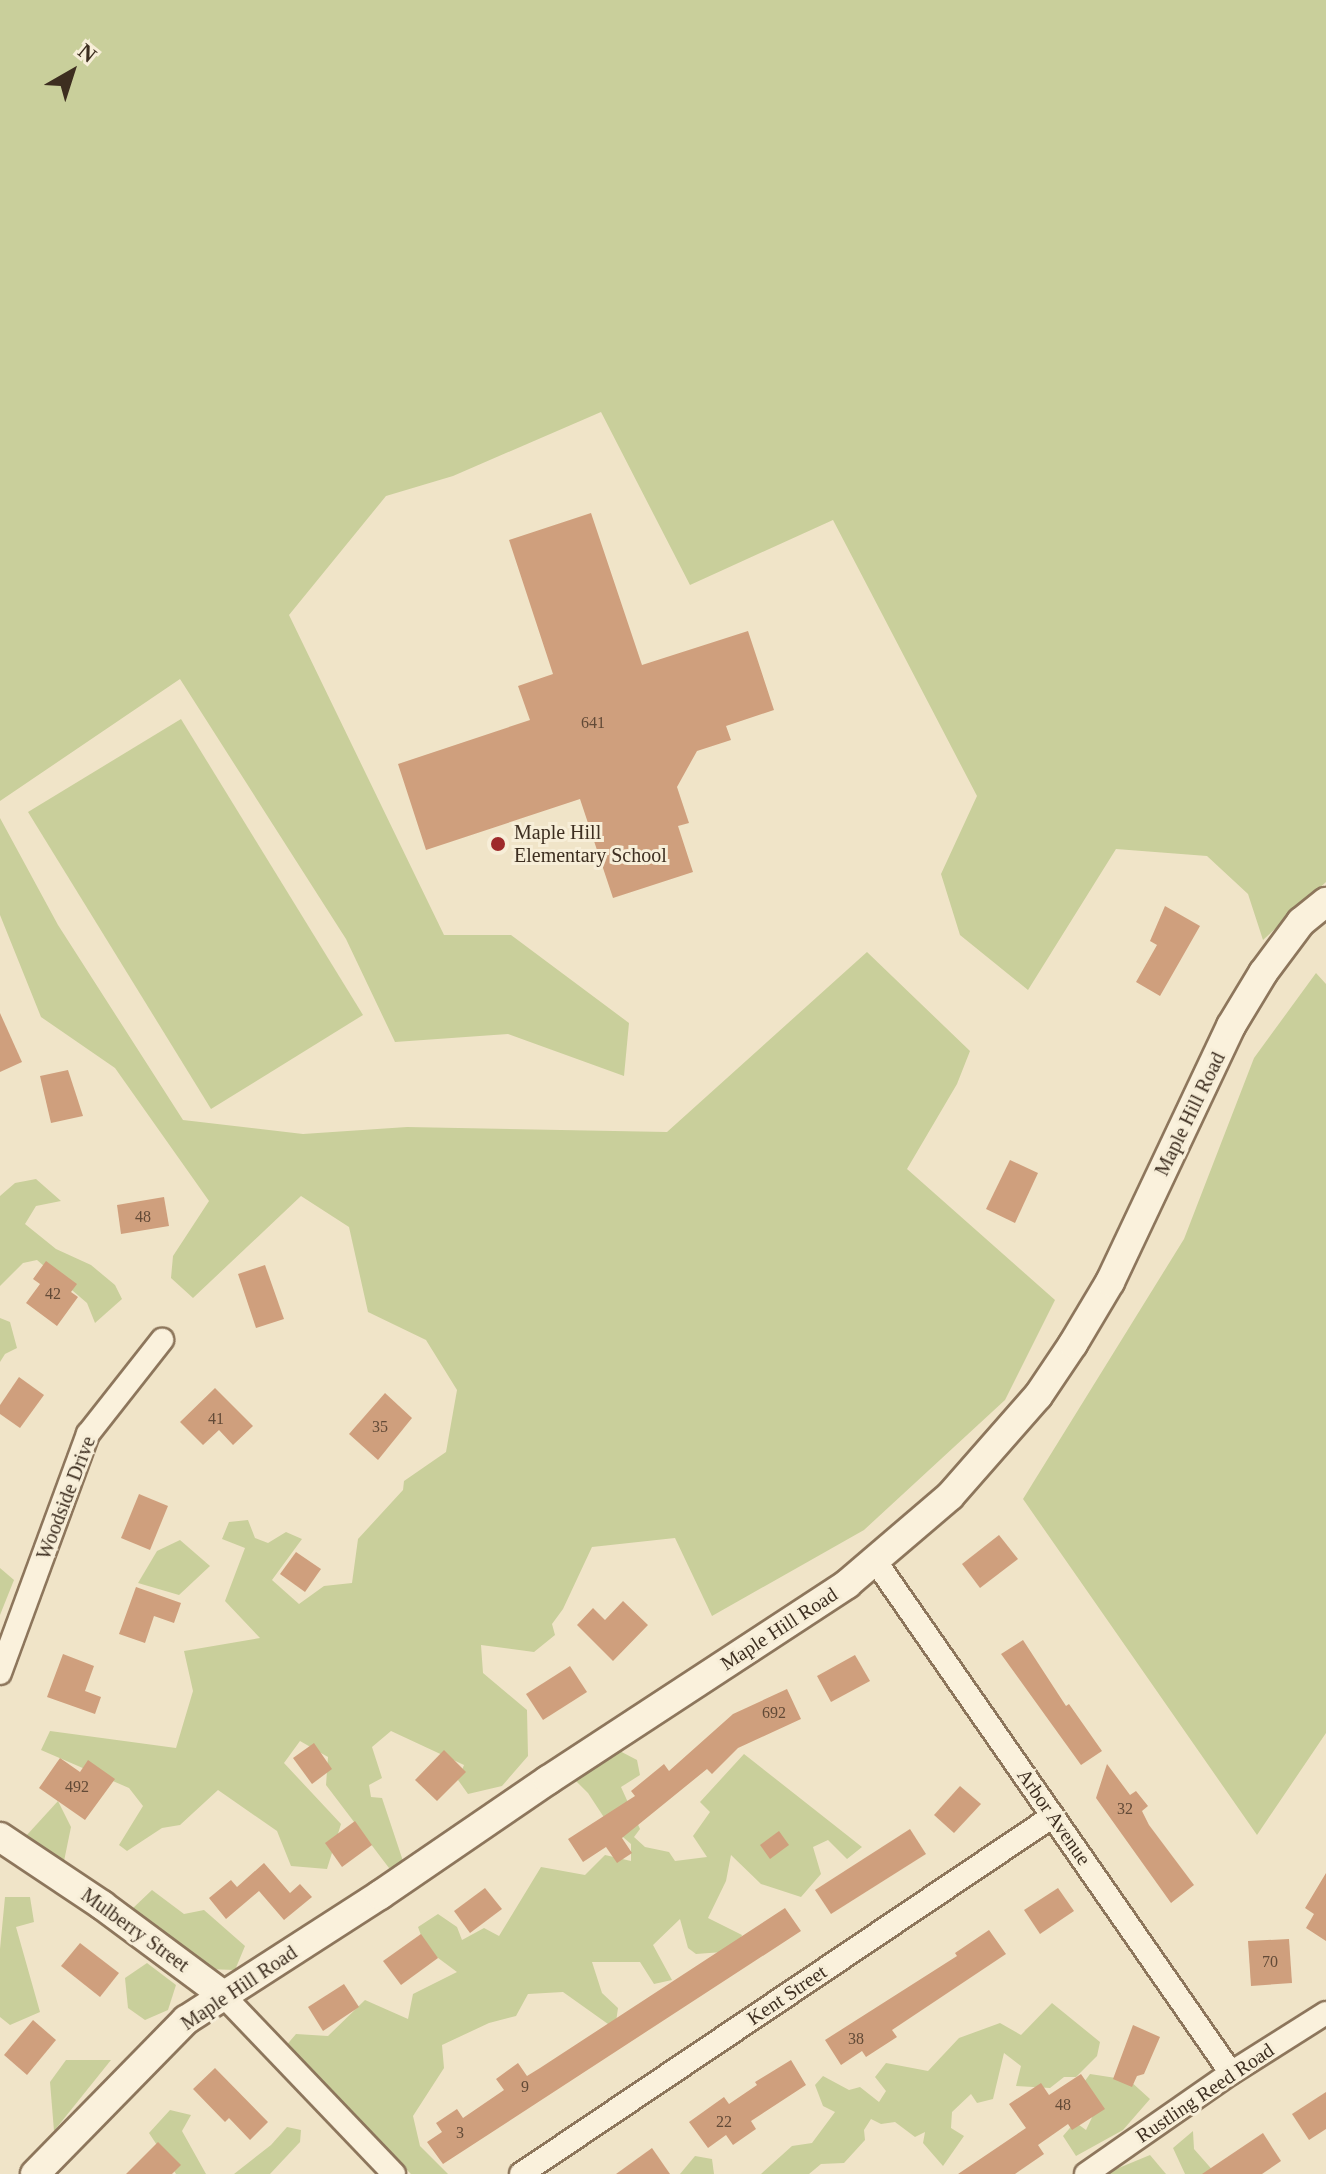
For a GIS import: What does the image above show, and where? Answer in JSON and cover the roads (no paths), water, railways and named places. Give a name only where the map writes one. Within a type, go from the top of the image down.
[{"type":"street","name":"Maple Hill Road","points":[[35,2174],[186,2020],[380,1895],[876,1562],[950,1496],[1038,1396],[1073,1344],[1110,1282],[1231,1026],[1263,973],[1301,922],[1326,902]]},
{"type":"street","name":"Woodside Drive","points":[[0,1673],[88,1434],[162,1340]]},
{"type":"street","name":"Arbor Avenue","points":[[876,1562],[1231,2073]]},
{"type":"street","name":"Kent Street","points":[[521,2174],[1053,1816]]},
{"type":"street","name":"Mulberry Street","points":[[0,1837],[102,1905],[222,1994],[394,2174]]},
{"type":"street","name":"Rustling Reed Road","points":[[1086,2174],[1231,2073],[1326,2013]]},
{"type":"place","name":"Maple Hill Elementary School","points":[[498,844]]}]
